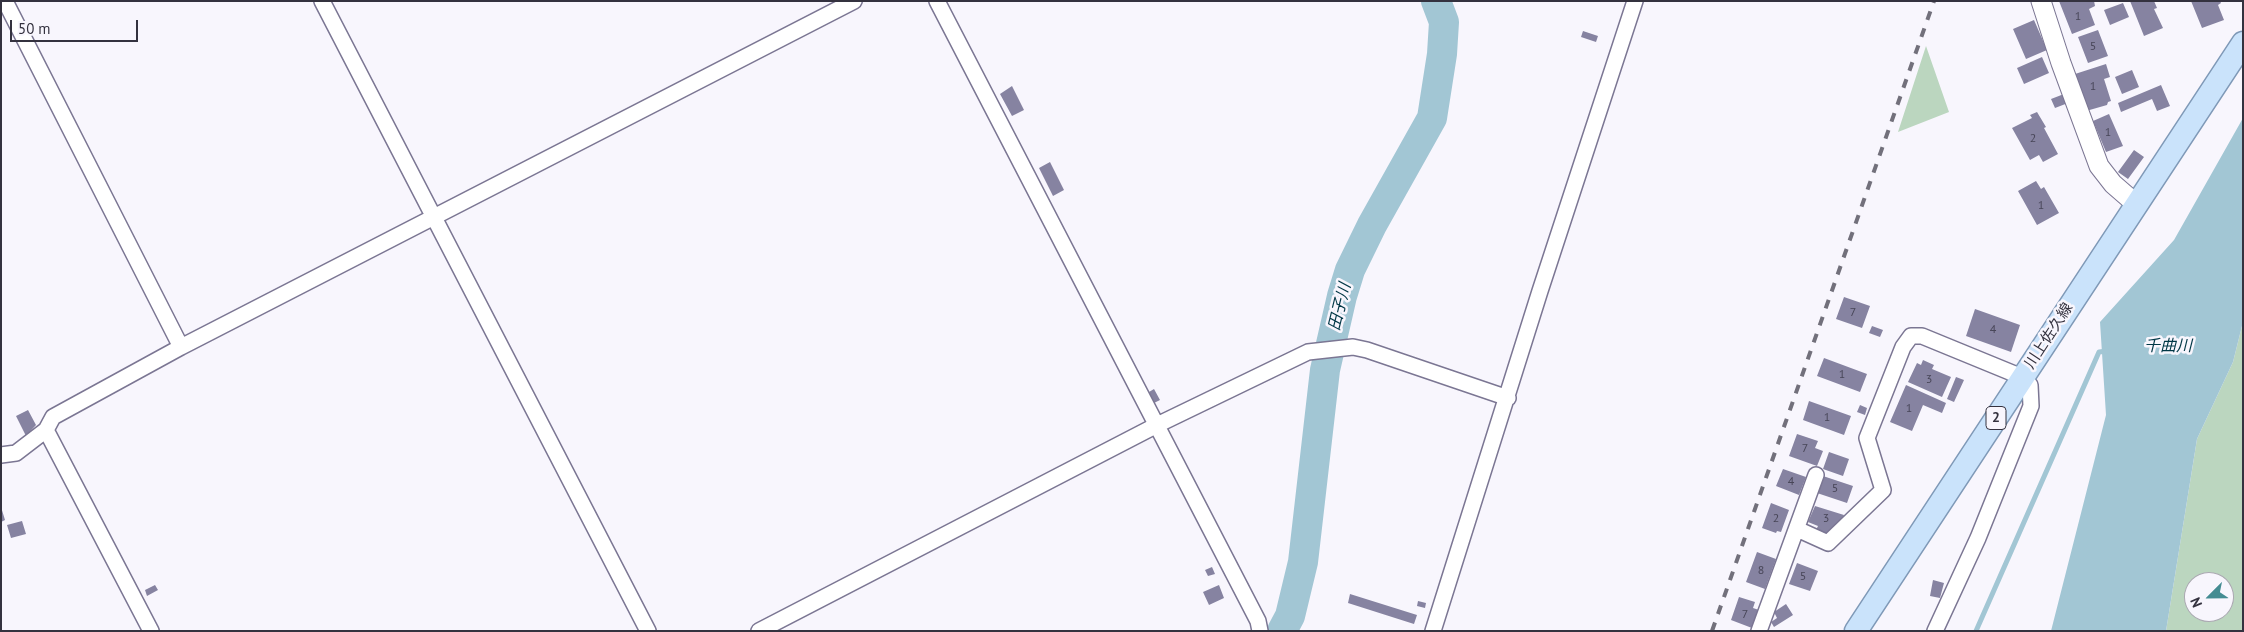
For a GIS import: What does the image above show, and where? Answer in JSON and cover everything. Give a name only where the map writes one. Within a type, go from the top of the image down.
[{"type":"main road","name":"川上佐久線","points":[[1856,631],[2243,43]]},
{"type":"street","points":[[5,1],[181,347]]},
{"type":"street","points":[[322,1],[648,631]]},
{"type":"street","points":[[1,455],[16,453],[46,430],[53,417],[181,347],[854,1]]},
{"type":"street","points":[[937,1],[1258,621],[1260,631]]},
{"type":"street","points":[[1433,631],[1543,282],[1635,1]]},
{"type":"street","points":[[2041,1],[2061,63],[2099,166],[2113,184],[2136,204]]},
{"type":"street","points":[[1796,529],[1828,543],[1883,490],[1867,438],[1903,347],[1910,336],[1922,336],[2022,377],[2030,386],[2031,406],[1978,538],[1935,631]]},
{"type":"street","points":[[760,631],[1157,425],[1289,359],[1314,350],[1353,347],[1508,398]]},
{"type":"street","points":[[46,430],[151,631]]},
{"type":"street","points":[[1759,631],[1816,475]]},
{"type":"green space","points":[[1926,46],[1949,112],[1898,132]]},
{"type":"green space","points":[[2243,322],[2243,631],[2166,631],[2197,439],[2233,362]]},
{"type":"water","name":"千曲川","points":[[2243,118],[2243,322],[2233,362],[2197,439],[2166,631],[2051,631],[2106,415],[2100,322],[2174,240]]},
{"type":"building","points":[[2059,1],[2094,1],[2095,6],[2089,9],[2095,25],[2072,34]]},
{"type":"building","points":[[2130,1],[2154,1],[2157,8],[2154,9],[2163,28],[2144,36]]},
{"type":"building","points":[[2191,1],[2220,1],[2221,3],[2218,5],[2224,20],[2202,28]]},
{"type":"building","points":[[2123,3],[2129,17],[2110,25],[2104,10]]},
{"type":"building","points":[[2034,20],[2047,50],[2026,59],[2013,29]]},
{"type":"building","points":[[2098,30],[2108,56],[2088,63],[2078,37]]},
{"type":"building","points":[[1583,31],[1598,36],[1596,42],[1581,37]]},
{"type":"building","points":[[2042,57],[2049,73],[2024,84],[2017,68]]},
{"type":"building","points":[[2106,64],[2110,77],[2104,79],[2111,101],[2107,105],[2086,111],[2075,74]]},
{"type":"building","points":[[2132,70],[2139,87],[2122,94],[2115,77]]},
{"type":"building","points":[[2161,85],[2170,106],[2157,111],[2152,99],[2121,112],[2118,103]]},
{"type":"building","points":[[1012,86],[1024,110],[1012,116],[1000,94]]},
{"type":"building","points":[[2064,94],[2068,103],[2055,108],[2051,99]]},
{"type":"building","points":[[2037,112],[2058,154],[2043,162],[2039,155],[2030,160],[2012,128],[2032,118],[2030,115]]},
{"type":"building","points":[[2109,114],[2123,146],[2106,152],[2093,121]]},
{"type":"building","points":[[2134,150],[2144,157],[2128,179],[2118,172]]},
{"type":"building","points":[[1050,162],[1064,190],[1053,196],[1039,168]]},
{"type":"building","points":[[2036,181],[2041,189],[2044,187],[2059,213],[2037,225],[2018,191]]},
{"type":"building","points":[[1844,297],[1870,306],[1862,328],[1836,319]]},
{"type":"building","points":[[1975,309],[2020,325],[2011,352],[1966,336]]},
{"type":"building","points":[[1872,326],[1883,330],[1880,337],[1869,333]]},
{"type":"building","points":[[1824,358],[1867,374],[1860,392],[1817,376]]},
{"type":"building","points":[[1923,360],[1934,365],[1932,369],[1951,377],[1942,397],[1908,382],[1917,363],[1921,365]]},
{"type":"building","points":[[1956,377],[1964,380],[1954,402],[1947,399]]},
{"type":"building","points":[[1906,385],[1946,403],[1942,413],[1923,405],[1912,431],[1890,422]]},
{"type":"building","points":[[1154,389],[1160,400],[1154,403],[1149,392]]},
{"type":"building","points":[[1809,401],[1851,416],[1844,435],[1803,420]]},
{"type":"building","points":[[1860,405],[1867,408],[1865,415],[1857,412]]},
{"type":"building","points":[[28,410],[36,425],[26,436],[16,416]]},
{"type":"building","points":[[1797,434],[1818,441],[1815,448],[1823,451],[1817,466],[1789,456]]},
{"type":"building","points":[[1829,452],[1849,459],[1843,476],[1823,469]]},
{"type":"building","points":[[1783,469],[1806,477],[1799,495],[1776,486]]},
{"type":"building","points":[[1823,476],[1853,486],[1847,503],[1817,493]]},
{"type":"building","points":[[1771,503],[1789,510],[1781,532],[1777,531],[1776,533],[1762,528]]},
{"type":"building","points":[[1815,506],[1844,515],[1837,533],[1830,536],[1816,530],[1818,526],[1808,522]]},
{"type":"building","points":[[1,507],[5,520],[1,522]]},
{"type":"building","points":[[22,521],[26,534],[11,538],[7,525]]},
{"type":"building","points":[[1757,552],[1776,559],[1765,589],[1746,582]]},
{"type":"building","points":[[1797,563],[1818,571],[1810,591],[1789,584]]},
{"type":"building","points":[[1212,567],[1215,574],[1208,576],[1205,570]]},
{"type":"building","points":[[1933,580],[1944,583],[1940,598],[1930,596]]},
{"type":"building","points":[[155,585],[158,590],[147,596],[145,590]]},
{"type":"building","points":[[1219,585],[1224,598],[1209,605],[1203,592]]},
{"type":"building","points":[[1350,594],[1417,615],[1414,624],[1348,603]]},
{"type":"building","points":[[1739,597],[1755,602],[1753,608],[1759,610],[1752,628],[1731,620]]},
{"type":"building","points":[[1418,601],[1426,603],[1425,608],[1417,606]]},
{"type":"building","points":[[1786,604],[1793,615],[1774,627],[1771,622],[1777,618],[1774,612]]},
{"type":"waterway","name":"田子川","points":[[1282,631],[1290,616],[1303,562],[1325,370],[1342,296],[1350,270],[1372,225],[1432,118],[1442,54],[1444,22],[1436,1]]},
{"type":"waterway","points":[[1976,631],[2099,352],[2107,351]]},
{"type":"railway","points":[[1712,631],[1934,1]]}]
